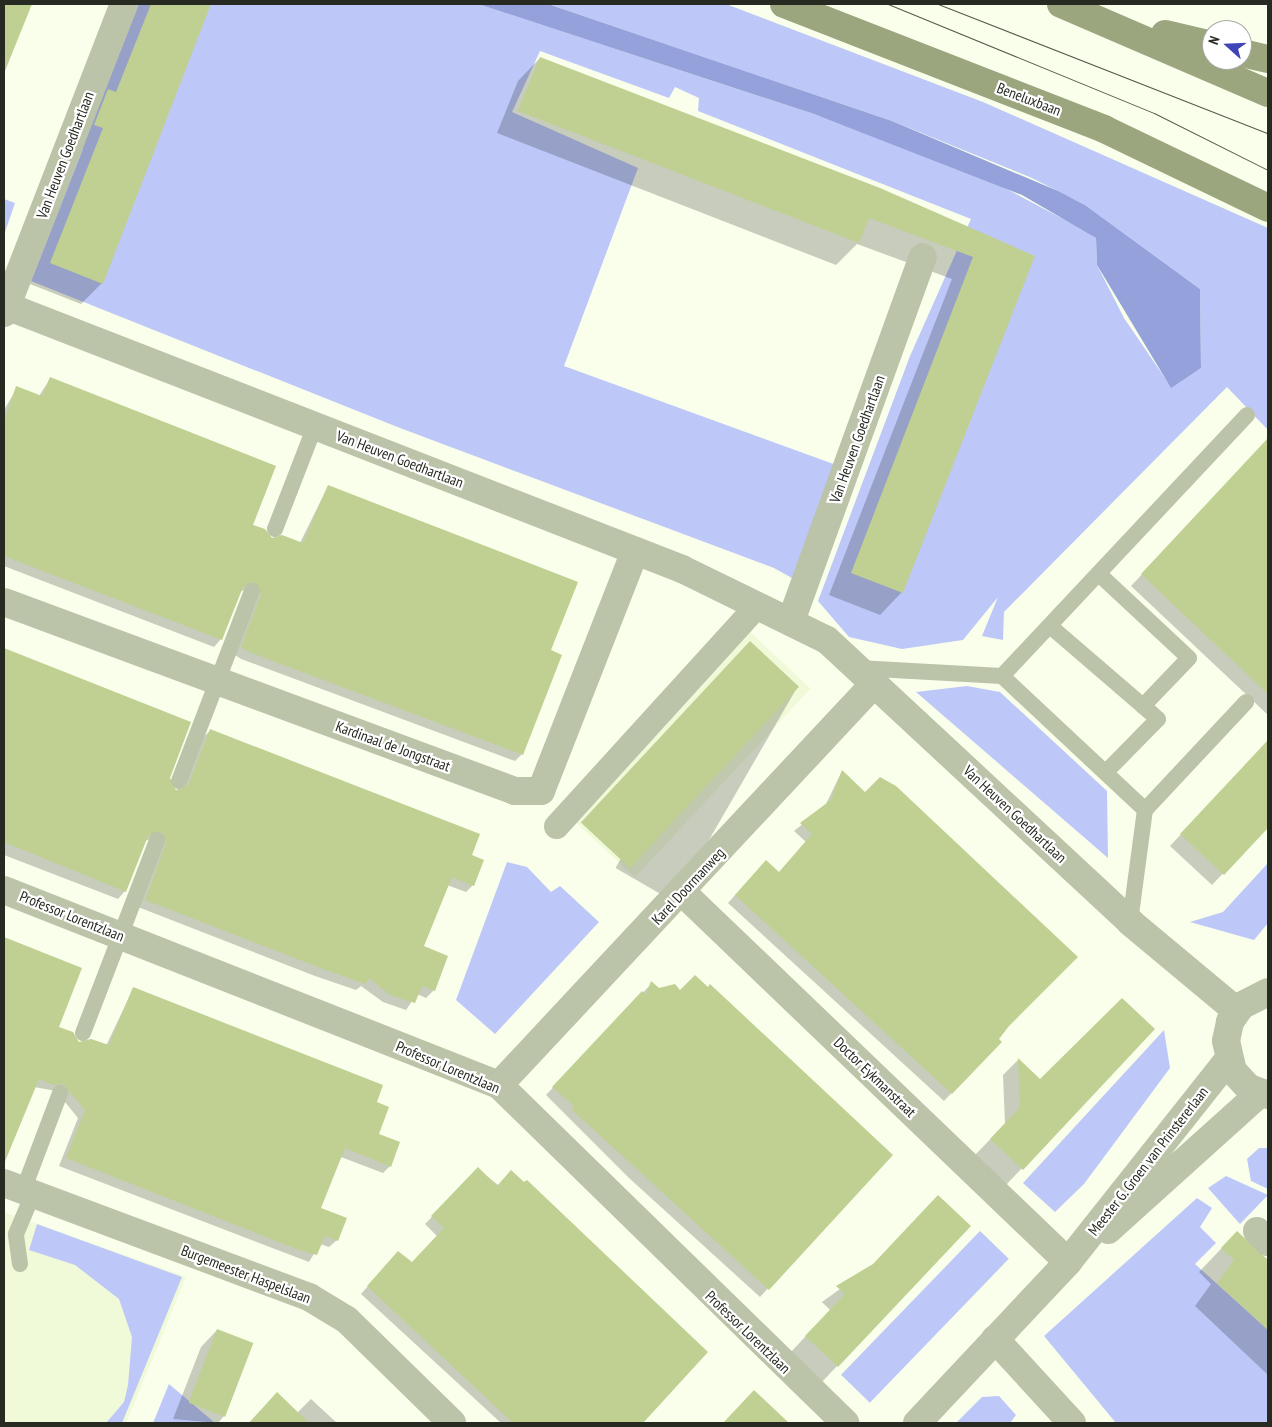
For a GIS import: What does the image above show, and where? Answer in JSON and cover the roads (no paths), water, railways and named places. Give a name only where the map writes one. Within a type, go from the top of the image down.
[{"type":"main road","name":"Beneluxbaan","points":[[784,4],[1104,128],[1268,208]]},
{"type":"main road","points":[[1061,4],[1268,93]]},
{"type":"main road","points":[[1096,18],[1202,44]]},
{"type":"main road","points":[[1252,55],[1268,59]]},
{"type":"street","name":"Van Heuven Goedhartlaan","points":[[124,4],[5,308],[315,426],[634,551],[757,605],[827,640],[1130,922],[1237,1011]]},
{"type":"street","name":"Van Heuven Goedhartlaan","points":[[791,621],[923,257]]},
{"type":"street","name":"Kardinaal de Jongstraat","points":[[4,602],[515,791],[541,791],[634,551]]},
{"type":"street","points":[[556,826],[757,605]]},
{"type":"street","name":"Karel Doormanweg","points":[[499,1085],[683,893],[866,676]]},
{"type":"street","name":"Professor Lorentzlaan","points":[[4,890],[499,1085],[845,1423]]},
{"type":"street","name":"Doctor Eykmanstraat","points":[[683,893],[1068,1262]]},
{"type":"street","points":[[1264,1094],[1240,1080],[1228,1060],[1226,1041],[1237,1011],[1257,995],[1268,992]]},
{"type":"street","name":"Meester G. Groen van Prinstererlaan","points":[[917,1423],[1068,1262],[1228,1060]]},
{"type":"street","name":"Meester G. Groen van Prinstererlaan","points":[[1068,1262],[1119,1222],[1264,1094]]},
{"type":"street","name":"Burgemeester Haspelslaan","points":[[20,1189],[309,1297],[347,1320],[452,1423]]},
{"type":"street","points":[[995,1339],[1072,1423]]},
{"type":"lane","points":[[1002,676],[1247,415]]},
{"type":"lane","points":[[276,529],[315,426]]},
{"type":"lane","points":[[1099,574],[1189,658],[1143,706]]},
{"type":"lane","points":[[179,781],[252,591]]},
{"type":"lane","points":[[1050,626],[1158,719],[1106,772]]},
{"type":"lane","points":[[866,676],[1002,676],[1145,810]]},
{"type":"lane","points":[[1130,922],[1145,810],[1246,702]]},
{"type":"lane","points":[[83,1032],[157,840]]},
{"type":"lane","points":[[20,1264],[16,1234],[20,1189],[60,1093]]},
{"type":"tram line","points":[[888,4],[1154,113],[1268,170]]},
{"type":"tram line","points":[[938,4],[1268,133]]}]
